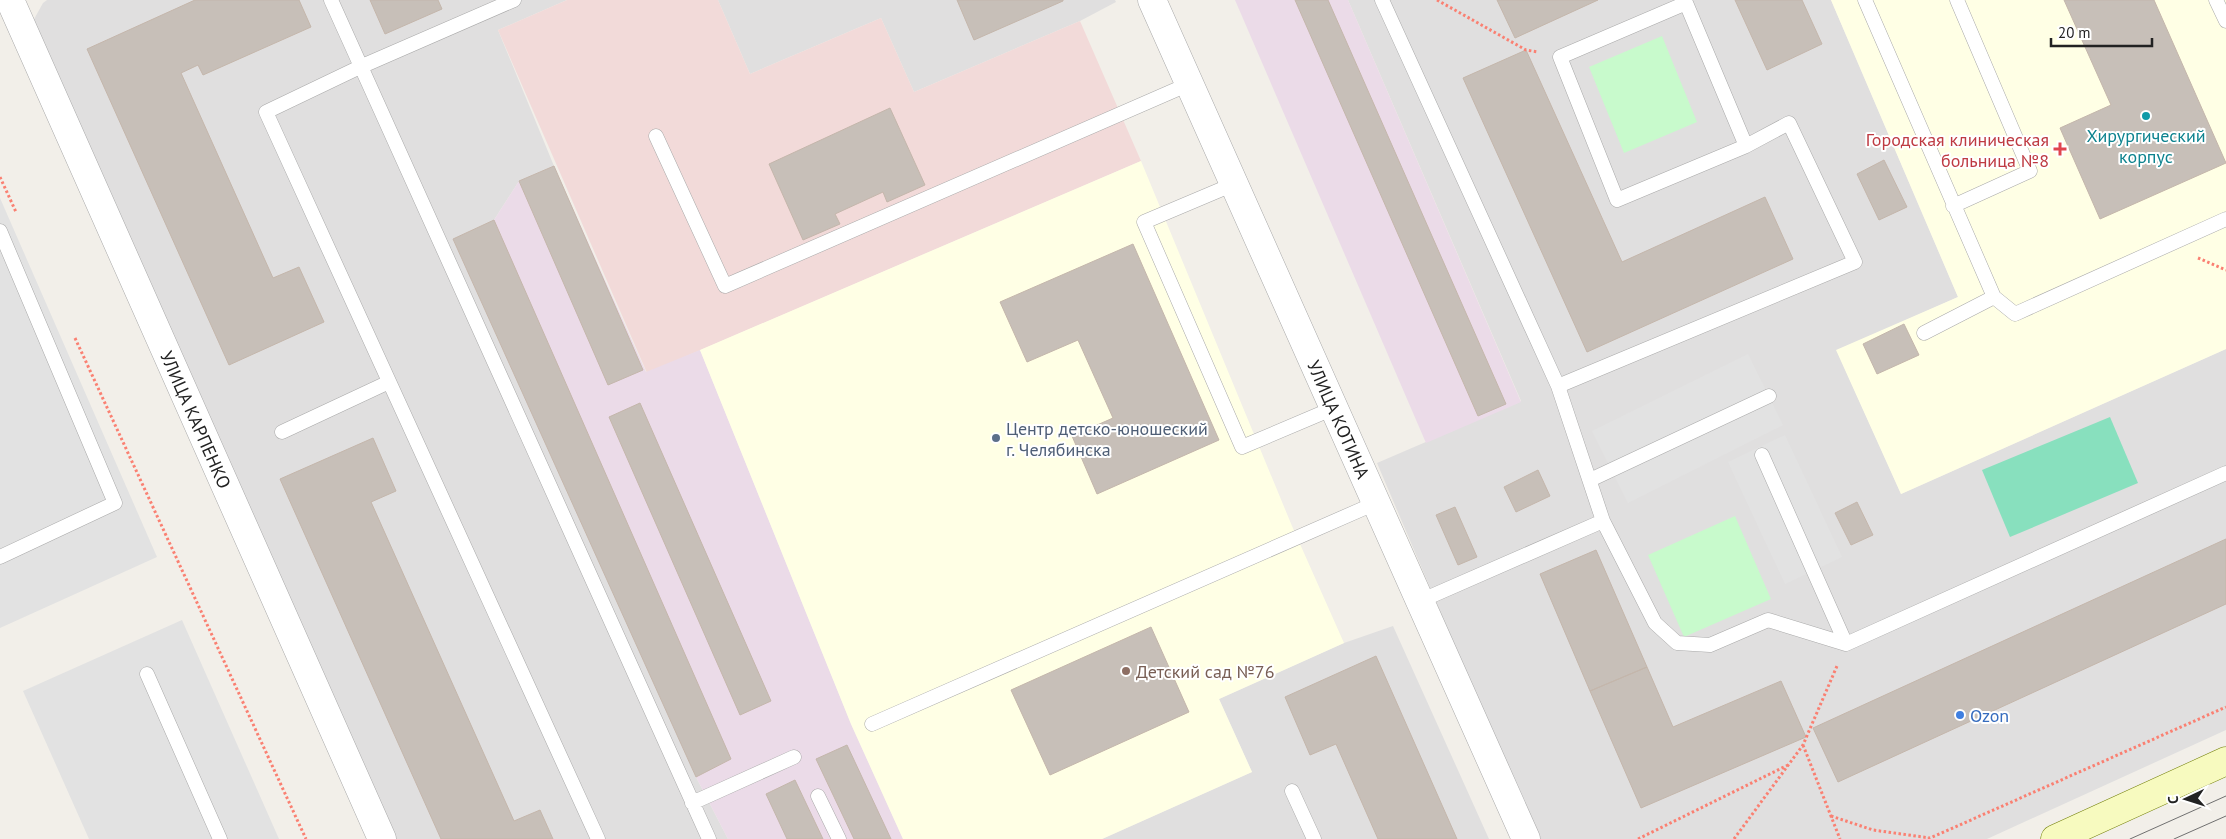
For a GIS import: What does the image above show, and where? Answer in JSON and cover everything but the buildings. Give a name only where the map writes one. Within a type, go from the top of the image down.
[{"type":"main road","points":[[2055,839],[2226,761]]},
{"type":"street","name":"УЛИЦА КАРПЕНКО","points":[[10,0],[382,839]]},
{"type":"street","name":"УЛИЦА КОТИНА","points":[[1152,0],[1526,839]]},
{"type":"lane","points":[[331,0],[709,839]]},
{"type":"lane","points":[[514,0],[360,67],[266,112],[598,839]]},
{"type":"lane","points":[[1382,0],[1558,386],[1603,521],[1655,623],[1677,643],[1710,645],[1768,620],[1846,644],[2226,473]]},
{"type":"lane","points":[[1865,0],[1994,297],[2015,314],[2226,219]]},
{"type":"lane","points":[[1953,206],[2030,172],[1957,0]]},
{"type":"lane","points":[[2216,0],[2226,21]]},
{"type":"lane","points":[[1558,386],[1854,262],[1789,123],[1746,146],[1617,200],[1560,57],[1686,3],[1746,146]]},
{"type":"lane","points":[[656,136],[726,286],[1189,84]]},
{"type":"lane","points":[[1234,184],[1144,222],[1242,447],[1334,408]]},
{"type":"lane","points":[[0,231],[116,503],[0,557]]},
{"type":"lane","points":[[1924,333],[1994,297]]},
{"type":"lane","points":[[282,432],[389,382]]},
{"type":"lane","points":[[1590,480],[1769,396]]},
{"type":"lane","points":[[1762,455],[1846,644]]},
{"type":"lane","points":[[872,724],[1376,503]]},
{"type":"lane","points":[[1420,601],[1603,521]]},
{"type":"lane","points":[[147,674],[220,839]]},
{"type":"lane","points":[[692,803],[794,757]]},
{"type":"lane","points":[[1292,791],[1314,839]]},
{"type":"lane","points":[[818,796],[839,839]]},
{"type":"path","points":[[1437,0],[1526,50],[1560,57]]},
{"type":"path","points":[[0,176],[17,213]]},
{"type":"path","points":[[71,331],[306,839]]},
{"type":"path","points":[[1734,839],[1803,745],[1846,644]]},
{"type":"path","points":[[1831,816],[1873,830],[1929,838],[2226,707]]},
{"type":"path","points":[[1803,745],[1840,839]]},
{"type":"path","points":[[1638,839],[1788,764]]},
{"type":"shaded area","points":[[47,0],[567,0],[498,30],[554,166],[519,181],[494,220],[453,239],[696,777],[728,839],[394,839],[33,21],[43,3]]},
{"type":"shaded area","points":[[567,0],[718,0],[750,74],[881,18],[914,92],[1080,21],[1141,161],[647,373],[498,30]]},
{"type":"shaded area","points":[[718,0],[1115,0],[1116,2],[1080,21],[914,92],[881,18],[750,74]]},
{"type":"shaded area","points":[[1235,0],[1348,0],[1521,402],[1426,443]]},
{"type":"shaded area","points":[[1348,0],[1831,0],[1958,297],[1837,351],[1901,494],[2226,349],[2226,730],[1987,839],[1537,839],[1377,463],[1521,401]]},
{"type":"shaded area","name":"Городская клиническая больница №8","points":[[1831,0],[2226,0],[2226,349],[1901,494],[1836,350],[1958,297]]},
{"type":"shaded area","name":"Центр детско-юношеский г. Челябинска","points":[[1141,161],[1292,526],[1344,643],[1219,699],[1252,772],[1102,839],[903,839],[851,724],[700,350]]},
{"type":"shaded area","points":[[554,166],[646,372],[700,350],[851,724],[903,839],[728,839],[696,777],[453,239],[494,220],[519,181]]},
{"type":"shaded area","points":[[0,198],[157,557],[0,628]]},
{"type":"shaded area","points":[[1748,354],[1783,425],[1628,503],[1592,431]]},
{"type":"shaded area","points":[[1785,435],[1842,557],[1785,584],[1728,462]]},
{"type":"shaded area","points":[[182,620],[279,839],[89,839],[23,691]]},
{"type":"shaded area","points":[[1393,626],[1489,839],[1102,839],[1252,772],[1219,699],[1344,643]]},
{"type":"green space","points":[[1662,36],[1697,122],[1624,153],[1589,67]]},
{"type":"green space","points":[[2110,417],[2138,483],[2010,537],[1982,470]]},
{"type":"green space","points":[[1735,516],[1771,599],[1684,637],[1648,555]]},
{"type":"tram line","points":[[2130,839],[2226,796]]},
{"type":"tram line","points":[[2174,839],[2226,816]]},
{"type":"place","name":"Хирургический корпус","points":[[2146,116]]},
{"type":"place","name":"Городская клиническая больница №8","points":[[2060,149]]},
{"type":"place","name":"Центр детско-юношеский г. Челябинска","points":[[996,438]]},
{"type":"place","name":"Детский сад №76","points":[[1126,671]]},
{"type":"place","name":"Ozon","points":[[1960,715]]}]
